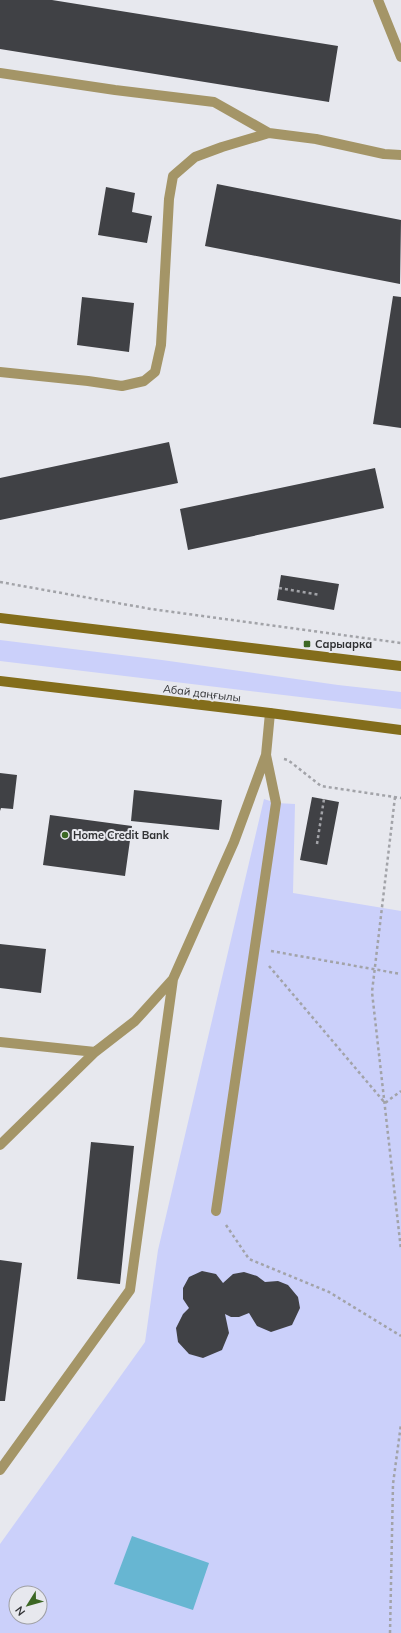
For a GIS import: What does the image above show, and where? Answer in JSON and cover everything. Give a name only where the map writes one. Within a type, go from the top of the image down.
[{"type":"main road","points":[[0,618],[401,666]]},
{"type":"main road","name":"Абай даңғылы","points":[[0,681],[401,730]]},
{"type":"street","points":[[378,0],[401,57]]},
{"type":"street","points":[[0,73],[114,90],[214,102],[269,134]]},
{"type":"street","points":[[0,372],[122,386],[144,381],[156,372],[161,344],[169,199],[173,176],[195,158],[222,147],[269,134],[316,139],[384,154],[401,155]]},
{"type":"street","points":[[0,1470],[130,1290],[173,979],[234,842],[266,755],[270,713]]},
{"type":"street","points":[[216,1211],[276,803],[266,755]]},
{"type":"street","points":[[0,1145],[95,1052],[134,1021],[173,979]]},
{"type":"street","points":[[0,1042],[95,1052]]},
{"type":"path","points":[[0,582],[151,609],[401,643]]},
{"type":"path","points":[[279,588],[320,595]]},
{"type":"path","points":[[288,760],[321,786],[401,798]]},
{"type":"path","points":[[396,797],[372,992],[401,1250]]},
{"type":"path","points":[[316,844],[324,799]]},
{"type":"path","points":[[255,949],[375,968],[401,974]]},
{"type":"path","points":[[255,949],[384,1102]]},
{"type":"path","points":[[384,1102],[401,1091]]},
{"type":"path","points":[[216,1211],[249,1259],[329,1292],[401,1336]]},
{"type":"path","points":[[390,1633],[393,1484],[401,1424]]},
{"type":"shaded area","points":[[0,640],[401,692],[401,709],[0,661]]},
{"type":"shaded area","points":[[264,799],[276,803],[295,804],[293,893],[401,911],[401,1633],[0,1633],[0,1544],[145,1342],[158,1250]]},
{"type":"shaded area","points":[[132,1536],[209,1563],[193,1610],[114,1584]]},
{"type":"building","points":[[0,0],[52,0],[338,46],[329,102],[0,49]]},
{"type":"building","points":[[217,184],[401,220],[400,284],[205,246]]},
{"type":"building","points":[[106,187],[135,193],[132,212],[152,216],[147,243],[98,235]]},
{"type":"building","points":[[393,296],[401,297],[401,428],[373,424]]},
{"type":"building","points":[[82,297],[134,303],[129,352],[77,345]]},
{"type":"building","points":[[169,442],[178,483],[0,520],[0,478]]},
{"type":"building","points":[[375,468],[384,508],[188,550],[180,509]]},
{"type":"building","points":[[281,575],[339,584],[334,610],[277,600]]},
{"type":"building","points":[[0,773],[17,775],[13,809],[1,808],[0,811]]},
{"type":"building","points":[[134,790],[222,800],[219,830],[131,821]]},
{"type":"building","points":[[312,797],[339,802],[327,865],[300,860]]},
{"type":"building","points":[[50,815],[132,826],[125,876],[43,865]]},
{"type":"building","points":[[0,944],[46,949],[41,993],[0,988]]},
{"type":"building","points":[[91,1142],[134,1146],[120,1284],[77,1279]]},
{"type":"building","points":[[0,1260],[22,1263],[5,1401],[0,1401]]},
{"type":"building","points":[[202,1271],[216,1274],[223,1283],[233,1274],[244,1272],[257,1276],[265,1282],[278,1281],[288,1285],[298,1297],[300,1308],[292,1325],[271,1332],[257,1326],[249,1313],[239,1317],[231,1317],[225,1314],[229,1333],[222,1350],[203,1358],[189,1354],[178,1342],[176,1328],[183,1314],[189,1308],[183,1299],[183,1288],[189,1277]]},
{"type":"place","name":"Сарыарка","points":[[307,644]]},
{"type":"place","name":"Home Credit Bank","points":[[65,835]]}]
